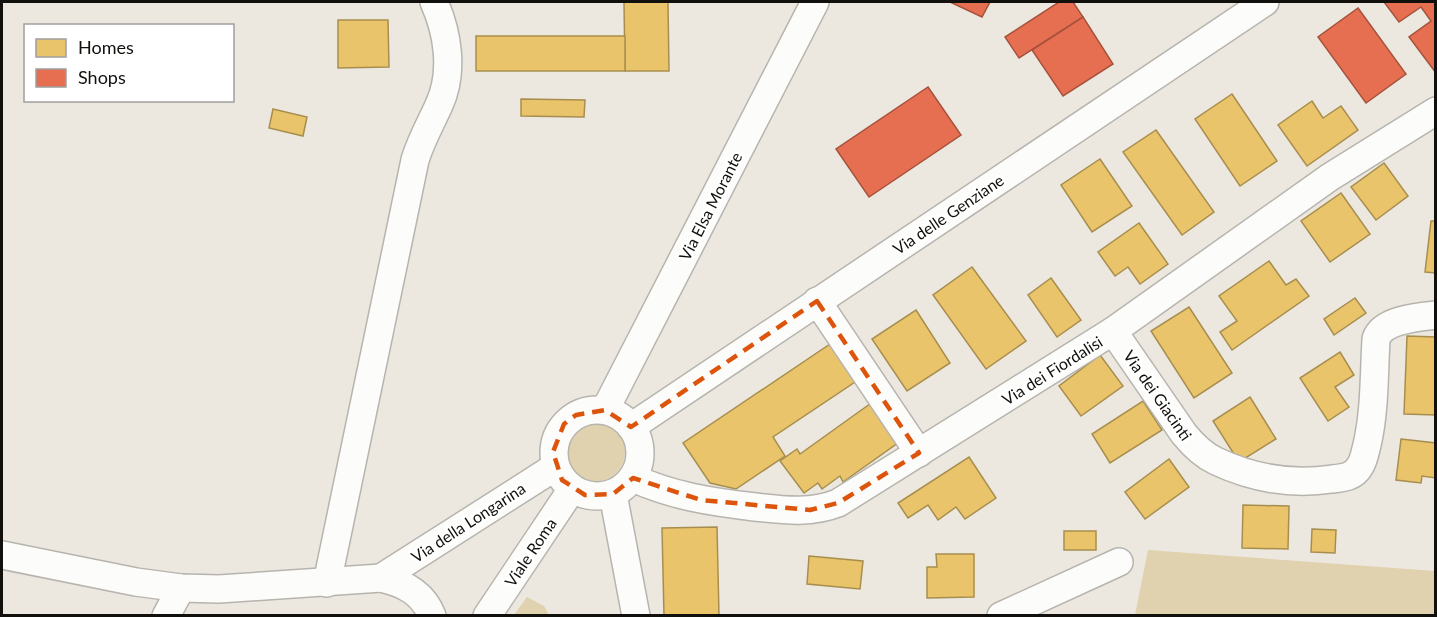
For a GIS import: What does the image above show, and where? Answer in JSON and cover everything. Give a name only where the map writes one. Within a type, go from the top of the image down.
[{"type":"street","points":[[327,583],[416,160],[426,130],[445,88],[446,39],[434,2]]},
{"type":"street","name":"Via Elsa Morante","points":[[605,410],[814,2]]},
{"type":"street","name":"Via delle Genziane","points":[[631,427],[1265,2]]},
{"type":"street","name":"Via dei Fiordalisi","points":[[623,486],[666,491],[701,500],[779,510],[810,510],[838,503],[1113,331],[1330,177],[1436,111]]},
{"type":"street","points":[[817,301],[919,453]]},
{"type":"street","name":"Via dei Giacinti","points":[[1113,331],[1184,434],[1206,455],[1233,468],[1269,479],[1297,482],[1320,481],[1350,475],[1357,471],[1361,464],[1369,438],[1378,333],[1393,323],[1436,315]]},
{"type":"street","points":[[590,410],[605,410],[624,419],[631,427],[638,438],[639,465],[623,486],[599,496],[585,495],[562,480],[555,467],[553,452],[556,437],[564,424],[576,415],[590,410]]},
{"type":"street","name":"Via della Longarina","points":[[381,578],[555,467]]},
{"type":"street","points":[[623,486],[636,615]]},
{"type":"street","name":"Viale Roma","points":[[487,615],[573,489]]},
{"type":"street","name":"Via della Longarina","points":[[2,555],[136,582],[181,588],[219,589],[381,578],[414,591],[426,603],[432,615]]},
{"type":"street","points":[[1001,615],[1119,562]]},
{"type":"street","points":[[166,615],[181,588]]},
{"type":"highlighted area","points":[[817,301],[919,453],[838,503],[810,510],[701,500],[633,478],[613,494],[585,495],[562,480],[553,452],[564,424],[576,415],[605,410],[631,427]]},
{"type":"shaded area","points":[[596,423],[607,425],[620,436],[625,452],[623,463],[612,476],[596,481],[585,479],[572,468],[567,452],[569,441],[580,428]]},
{"type":"shaded area","points":[[1148,550],[1435,571],[1435,615],[1135,615]]},
{"type":"shaded area","points":[[527,597],[544,606],[549,615],[514,615]]},
{"type":"building: Homes","points":[[624,2],[668,2],[669,71],[625,71]]},
{"type":"building: Homes","points":[[338,20],[388,20],[389,67],[338,68]]},
{"type":"building: Homes","points":[[476,36],[625,36],[625,71],[476,71]]},
{"type":"building: Homes","points":[[1232,94],[1277,161],[1240,186],[1195,119]]},
{"type":"building: Homes","points":[[521,99],[585,100],[584,117],[521,116]]},
{"type":"building: Homes","points":[[1312,101],[1323,118],[1341,106],[1358,130],[1307,166],[1278,125]]},
{"type":"building: Homes","points":[[273,109],[307,117],[303,136],[269,128]]},
{"type":"building: Homes","points":[[1156,130],[1214,212],[1182,235],[1123,152]]},
{"type":"building: Homes","points":[[1100,159],[1132,206],[1092,232],[1061,185]]},
{"type":"building: Homes","points":[[1384,163],[1408,196],[1376,220],[1351,187]]},
{"type":"building: Homes","points":[[1341,193],[1370,234],[1330,262],[1301,221]]},
{"type":"building: Homes","points":[[1431,221],[1436,221],[1436,273],[1425,272]]},
{"type":"building: Homes","points":[[1139,223],[1168,264],[1140,284],[1128,267],[1115,276],[1098,252]]},
{"type":"building: Homes","points":[[1269,261],[1286,285],[1296,279],[1309,296],[1232,350],[1220,332],[1237,321],[1219,296]]},
{"type":"building: Homes","points":[[972,267],[1026,341],[986,369],[933,295]]},
{"type":"building: Homes","points":[[1051,278],[1081,320],[1057,337],[1028,295]]},
{"type":"building: Homes","points":[[1355,298],[1366,313],[1334,335],[1324,319]]},
{"type":"building: Homes","points":[[1189,307],[1232,373],[1194,398],[1151,331]]},
{"type":"building: Homes","points":[[916,310],[950,363],[907,391],[872,339]]},
{"type":"building: Homes","points":[[1407,336],[1436,337],[1436,415],[1404,414]]},
{"type":"building: Homes","points":[[836,340],[861,378],[773,437],[785,456],[736,489],[710,483],[683,443]]},
{"type":"building: Homes","points":[[1340,352],[1354,375],[1335,387],[1349,407],[1328,421],[1300,378]]},
{"type":"building: Homes","points":[[1100,355],[1123,386],[1081,416],[1059,386]]},
{"type":"building: Homes","points":[[1250,397],[1276,439],[1239,462],[1213,421]]},
{"type":"building: Homes","points":[[874,401],[902,440],[843,482],[840,476],[822,489],[818,483],[804,493],[780,461],[797,449],[800,454]]},
{"type":"building: Homes","points":[[1143,401],[1162,430],[1110,463],[1092,434]]},
{"type":"building: Homes","points":[[1401,439],[1436,443],[1436,478],[1422,476],[1421,483],[1396,480]]},
{"type":"building: Homes","points":[[969,457],[996,498],[965,519],[956,507],[938,520],[928,505],[908,518],[898,503]]},
{"type":"building: Homes","points":[[1169,459],[1189,487],[1145,519],[1125,492]]},
{"type":"building: Homes","points":[[1243,505],[1289,506],[1288,549],[1242,548]]},
{"type":"building: Homes","points":[[717,527],[719,616],[664,616],[662,528]]},
{"type":"building: Homes","points":[[1312,529],[1336,530],[1335,553],[1311,552]]},
{"type":"building: Homes","points":[[1064,531],[1096,531],[1096,550],[1064,550]]},
{"type":"building: Homes","points":[[936,554],[974,554],[974,597],[927,598],[927,567],[937,567]]},
{"type":"building: Homes","points":[[809,556],[863,561],[860,589],[807,584]]},
{"type":"building: Shops","points":[[950,2],[990,2],[982,17]]},
{"type":"building: Shops","points":[[1059,2],[1073,2],[1083,17],[1019,58],[1005,37]]},
{"type":"building: Shops","points":[[1384,2],[1436,2],[1436,73],[1409,37],[1431,21],[1421,7],[1399,22]]},
{"type":"building: Shops","points":[[1358,8],[1406,74],[1366,103],[1318,37]]},
{"type":"building: Shops","points":[[1083,17],[1113,64],[1063,96],[1032,50]]},
{"type":"building: Shops","points":[[928,87],[961,135],[869,197],[836,149]]}]
